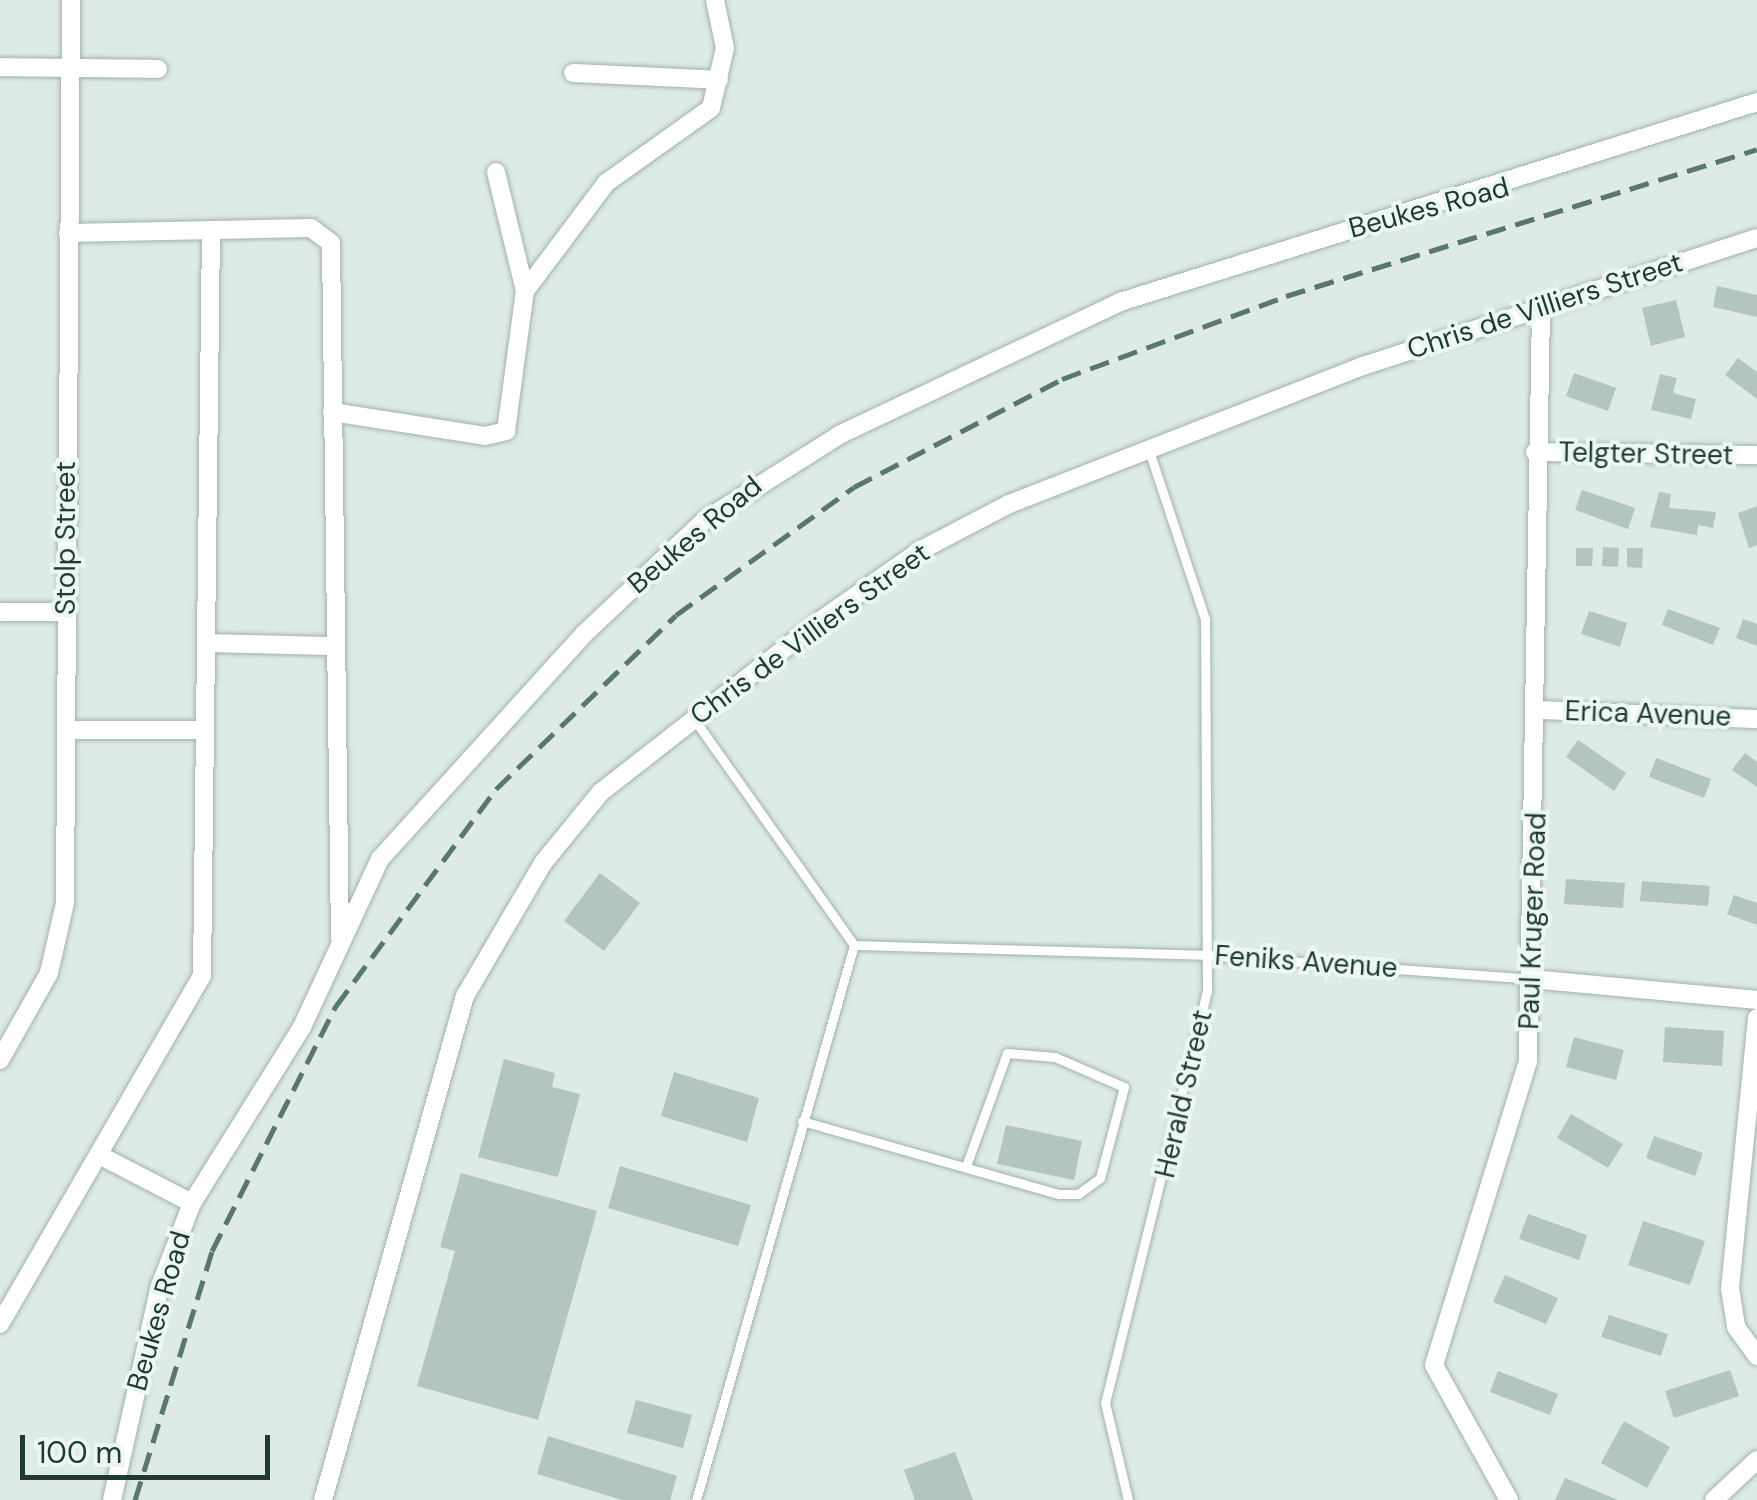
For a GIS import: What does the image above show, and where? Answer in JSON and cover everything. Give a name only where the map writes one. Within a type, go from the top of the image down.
[{"type":"street","name":"Stolp Street","points":[[0,1060],[62,934],[70,730],[65,612],[71,0]]},
{"type":"street","points":[[524,292],[606,183],[707,114],[719,80],[715,0]]},
{"type":"street","points":[[0,67],[158,69]]},
{"type":"street","points":[[573,73],[719,80]]},
{"type":"street","name":"Beukes Road","points":[[112,1500],[160,1286],[192,1203],[302,1026],[380,860],[584,634],[692,531],[786,463],[1172,282],[1567,168],[1757,102]]},
{"type":"street","points":[[332,412],[503,434],[524,292],[496,172]]},
{"type":"street","points":[[68,232],[311,228],[328,238],[332,412],[330,646],[340,945]]},
{"type":"street","points":[[1,1321],[202,976],[211,231]]},
{"type":"street","name":"Chris de Villiers Street","points":[[323,1500],[472,979],[568,829],[694,719],[922,550],[1148,447],[1541,307],[1757,238]]},
{"type":"street","name":"Paul Kruger Road","points":[[1509,1500],[1434,1365],[1522,1096],[1532,979],[1540,710],[1535,452],[1541,307]]},
{"type":"street","name":"Telgter Street","points":[[1535,452],[1757,455]]},
{"type":"street","points":[[0,612],[65,612]]},
{"type":"street","points":[[206,643],[330,646]]},
{"type":"street","name":"Erica Avenue","points":[[1540,710],[1757,719]]},
{"type":"street","points":[[70,730],[203,730]]},
{"type":"street","name":"Feniks Avenue","points":[[1532,979],[1757,1000]]},
{"type":"street","points":[[1757,1018],[1730,1288],[1736,1327],[1757,1356]]},
{"type":"street","points":[[99,1155],[192,1203]]},
{"type":"street","points":[[1714,1500],[1757,1460]]},
{"type":"lane","name":"Herald Street","points":[[1128,1500],[1105,1403],[1196,1058],[1207,955],[1204,620],[1148,447]]},
{"type":"lane","points":[[694,719],[854,945],[696,1500]]},
{"type":"lane","name":"Feniks Avenue","points":[[854,945],[1207,955],[1532,979]]},
{"type":"lane","points":[[802,1121],[1060,1194],[1086,1190],[1106,1164],[1124,1087],[1055,1057],[1006,1053],[966,1166]]},
{"type":"building","points":[[1717,286],[1757,295],[1757,317],[1713,307]]},
{"type":"building","points":[[1676,300],[1685,337],[1651,346],[1642,308]]},
{"type":"building","points":[[1738,358],[1757,372],[1757,399],[1725,375]]},
{"type":"building","points":[[1574,373],[1616,388],[1608,411],[1566,396]]},
{"type":"building","points":[[1660,374],[1677,378],[1673,393],[1696,399],[1691,419],[1651,410]]},
{"type":"building","points":[[1582,490],[1635,508],[1628,529],[1575,510]]},
{"type":"building","points":[[1659,492],[1671,494],[1669,508],[1716,512],[1713,528],[1698,525],[1697,535],[1650,527]]},
{"type":"building","points":[[1757,506],[1757,545],[1749,548],[1738,513]]},
{"type":"building","points":[[1603,547],[1619,548],[1618,567],[1602,566]]},
{"type":"building","points":[[1576,548],[1593,548],[1592,566],[1576,566]]},
{"type":"building","points":[[1627,548],[1643,548],[1642,568],[1627,567]]},
{"type":"building","points":[[1668,609],[1720,628],[1713,645],[1662,625]]},
{"type":"building","points":[[1589,611],[1627,623],[1620,647],[1581,634]]},
{"type":"building","points":[[1743,619],[1757,624],[1757,646],[1736,638]]},
{"type":"building","points":[[1578,740],[1626,773],[1614,791],[1566,757]]},
{"type":"building","points":[[1745,753],[1757,762],[1757,787],[1732,770]]},
{"type":"building","points":[[1656,758],[1711,779],[1704,798],[1649,777]]},
{"type":"building","points":[[600,873],[640,903],[604,951],[564,921]]},
{"type":"building","points":[[1566,879],[1625,883],[1623,908],[1564,904]]},
{"type":"building","points":[[1642,881],[1710,886],[1708,906],[1640,901]]},
{"type":"building","points":[[1734,895],[1757,903],[1757,925],[1727,914]]},
{"type":"building","points":[[1665,1027],[1724,1031],[1722,1066],[1663,1062]]},
{"type":"building","points":[[1574,1037],[1624,1050],[1616,1080],[1566,1067]]},
{"type":"building","points":[[504,1059],[555,1073],[552,1087],[580,1094],[558,1177],[478,1157]]},
{"type":"building","points":[[674,1072],[759,1098],[747,1142],[661,1116]]},
{"type":"building","points":[[1571,1114],[1623,1144],[1608,1168],[1557,1138]]},
{"type":"building","points":[[1006,1125],[1082,1141],[1074,1180],[997,1164]]},
{"type":"building","points":[[1654,1136],[1703,1153],[1695,1176],[1646,1158]]},
{"type":"building","points":[[620,1166],[751,1205],[738,1246],[608,1208]]},
{"type":"building","points":[[461,1173],[597,1211],[538,1420],[417,1386],[455,1251],[440,1247]]},
{"type":"building","points":[[1528,1214],[1587,1235],[1579,1260],[1519,1239]]},
{"type":"building","points":[[1643,1221],[1705,1241],[1690,1285],[1628,1265]]},
{"type":"building","points":[[1505,1275],[1558,1298],[1546,1324],[1493,1302]]},
{"type":"building","points":[[1609,1315],[1668,1334],[1661,1356],[1601,1337]]},
{"type":"building","points":[[1730,1370],[1739,1396],[1674,1418],[1665,1391]]},
{"type":"building","points":[[1498,1371],[1558,1394],[1550,1415],[1490,1392]]},
{"type":"building","points":[[636,1400],[692,1415],[683,1448],[627,1433]]},
{"type":"building","points":[[1624,1421],[1670,1447],[1647,1488],[1601,1463]]},
{"type":"building","points":[[548,1436],[677,1476],[670,1500],[622,1500],[537,1474]]},
{"type":"building","points":[[955,1452],[973,1500],[915,1500],[904,1470]]},
{"type":"building","points":[[1565,1478],[1618,1500],[1555,1500]]},
{"type":"railway","points":[[135,1500],[212,1251],[336,1006],[496,789],[676,615],[854,487],[1062,379],[1286,296],[1757,149]]}]
